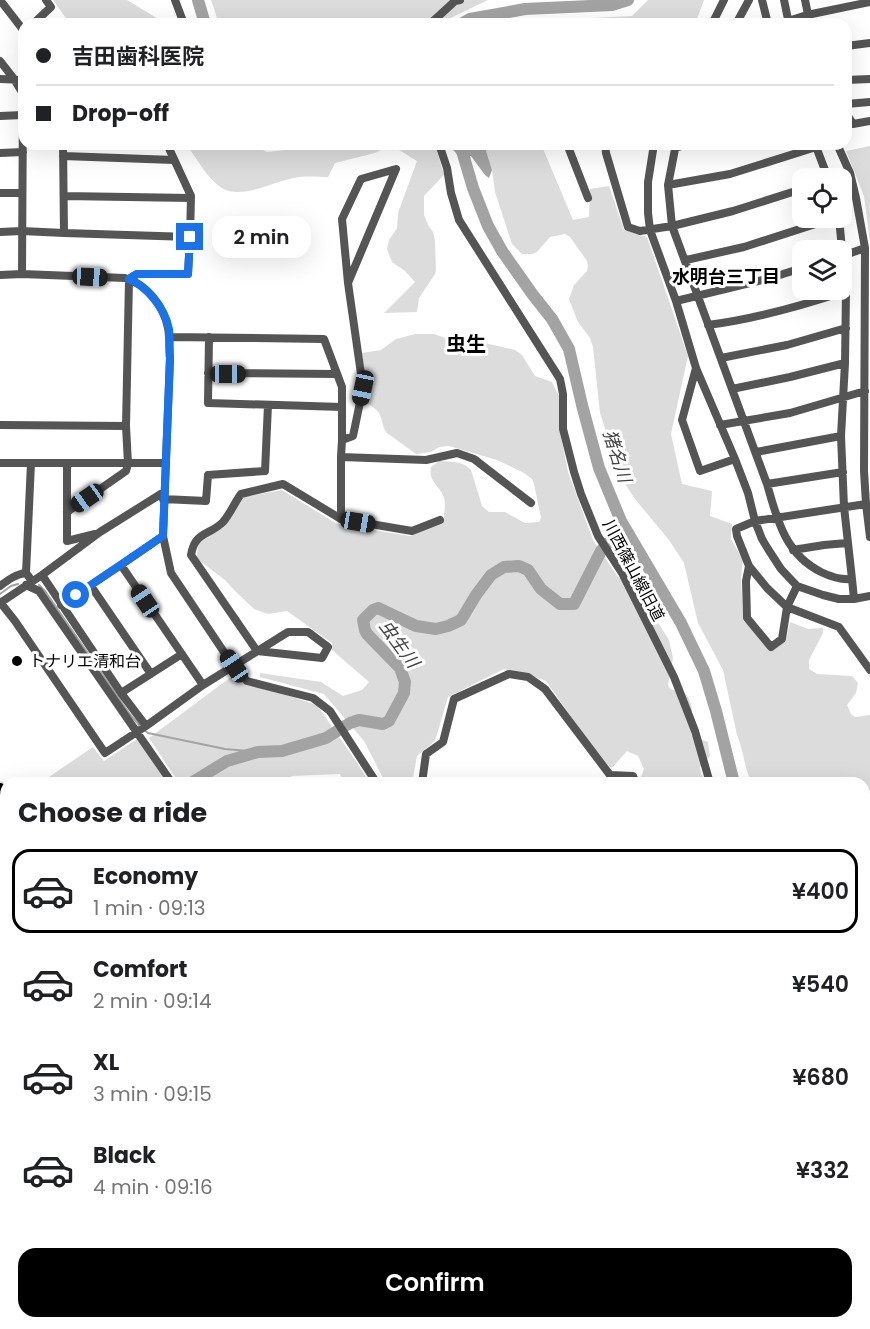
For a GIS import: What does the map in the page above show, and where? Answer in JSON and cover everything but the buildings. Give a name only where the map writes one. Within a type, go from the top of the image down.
[{"type":"street","points":[[39,18],[51,7],[46,0]]},
{"type":"street","points":[[175,0],[182,18]]},
{"type":"street","points":[[437,18],[455,1],[460,0]]},
{"type":"street","points":[[715,18],[724,0]]},
{"type":"street","points":[[739,18],[749,0]]},
{"type":"street","points":[[762,0],[766,18]]},
{"type":"street","points":[[784,0],[787,18]]},
{"type":"street","points":[[805,0],[808,18]]},
{"type":"street","points":[[799,18],[870,2]]},
{"type":"street","points":[[1,4],[18,24]]},
{"type":"street","points":[[852,45],[870,43]]},
{"type":"street","points":[[0,61],[18,85]]},
{"type":"street","points":[[0,79],[18,79]]},
{"type":"street","points":[[852,80],[870,79]]},
{"type":"street","points":[[852,104],[870,102]]},
{"type":"street","points":[[0,116],[18,115]]},
{"type":"street","points":[[852,122],[870,122]]},
{"type":"street","points":[[63,150],[64,233]]},
{"type":"street","points":[[129,279],[137,274],[188,274],[191,198],[170,150]]},
{"type":"street","name":"川西篠山線旧道","points":[[441,150],[459,220],[560,379],[563,394],[563,429],[581,494],[598,536],[622,573],[674,676],[695,731],[708,777]]},
{"type":"street","points":[[569,150],[588,198]]},
{"type":"street","points":[[606,150],[628,227],[640,231],[734,211],[792,192]]},
{"type":"street","points":[[653,150],[648,182],[650,230],[676,301],[696,368],[735,459],[748,493],[755,521],[768,549],[796,586],[839,599],[870,596]]},
{"type":"street","points":[[674,150],[668,185],[672,226],[756,452],[777,517],[793,550],[810,567],[842,580],[852,579]]},
{"type":"street","points":[[668,185],[730,174],[800,150]]},
{"type":"street","points":[[817,150],[824,168]]},
{"type":"street","points":[[840,150],[848,168]]},
{"type":"street","points":[[0,153],[23,152],[22,274]]},
{"type":"street","points":[[63,156],[174,160]]},
{"type":"street","points":[[342,440],[353,436],[363,388],[348,284],[342,219],[361,179],[396,169],[348,284]]},
{"type":"street","points":[[852,181],[868,264],[868,370],[865,391],[866,504],[870,537]]},
{"type":"street","points":[[0,193],[22,193]]},
{"type":"street","points":[[64,196],[191,198]]},
{"type":"street","points":[[686,260],[744,247],[803,228]]},
{"type":"street","points":[[0,232],[190,237]]},
{"type":"street","points":[[852,252],[865,248]]},
{"type":"street","points":[[676,301],[792,271]]},
{"type":"street","points":[[0,275],[129,279],[137,282],[158,304],[169,329],[170,358],[163,536],[171,573],[234,666],[248,681],[313,698],[330,711],[373,777]]},
{"type":"street","points":[[67,512],[126,471],[128,464],[126,426],[129,279]]},
{"type":"street","points":[[708,325],[739,321],[816,300]]},
{"type":"street","points":[[846,300],[841,436],[844,507],[854,599]]},
{"type":"street","points":[[720,358],[787,345],[846,328]]},
{"type":"street","points":[[169,337],[324,339],[342,387],[341,519]]},
{"type":"street","points":[[209,337],[208,403],[342,407]]},
{"type":"street","points":[[732,389],[845,363]]},
{"type":"street","points":[[696,368],[682,420],[700,471],[735,459]]},
{"type":"street","points":[[208,373],[337,374]]},
{"type":"street","points":[[720,425],[790,413],[865,391]]},
{"type":"street","points":[[268,405],[265,471],[208,475],[206,501],[164,495],[100,532],[42,575],[0,602],[105,753],[203,685],[234,666],[257,651],[288,632],[308,633],[328,647],[322,658],[257,651],[191,555],[193,545],[222,522],[241,494],[283,484],[341,519],[412,531],[440,520]]},
{"type":"street","points":[[0,425],[126,426]]},
{"type":"street","points":[[756,452],[841,436]]},
{"type":"street","points":[[341,457],[426,460],[457,453],[474,459],[531,503]]},
{"type":"street","points":[[0,463],[166,463]]},
{"type":"street","points":[[31,463],[26,573],[29,583],[39,591],[141,729]]},
{"type":"street","points":[[67,463],[68,541],[100,532]]},
{"type":"street","points":[[767,484],[843,472]]},
{"type":"street","points":[[866,504],[755,521],[736,529],[736,536],[749,566],[767,588],[788,607],[839,627],[870,670]]},
{"type":"street","points":[[61,605],[163,536]]},
{"type":"street","points":[[793,550],[847,543]]},
{"type":"street","points":[[121,565],[203,685]]},
{"type":"street","points":[[749,566],[746,581],[747,618],[771,647],[782,639],[788,607],[796,586]]},
{"type":"street","points":[[0,586],[26,573]]},
{"type":"street","points":[[42,575],[121,693],[168,777]]},
{"type":"street","points":[[91,586],[150,674]]},
{"type":"street","points":[[121,693],[182,654]]},
{"type":"street","points":[[423,777],[426,754],[443,742],[454,699],[509,674],[528,677],[545,688],[610,776],[633,777]]},
{"type":"shaded area","points":[[53,0],[127,0],[156,18],[66,18]]},
{"type":"shaded area","points":[[211,0],[488,0],[450,18],[217,18]]},
{"type":"shaded area","points":[[648,0],[704,0],[697,18],[594,18],[632,16]]},
{"type":"shaded area","points":[[870,146],[870,242],[864,196],[846,151]]},
{"type":"shaded area","points":[[190,150],[263,150],[267,152],[381,150],[335,163],[328,177],[300,177],[250,191],[230,191],[222,188],[207,174]]},
{"type":"shaded area","points":[[399,150],[437,150],[444,175],[424,196],[424,215],[435,241],[436,270],[419,298],[417,312],[384,313],[415,282],[392,262],[387,249],[389,240],[397,228],[398,213],[417,161]]},
{"type":"shaded area","points":[[453,150],[486,150],[492,170],[489,178],[471,156],[462,160]]},
{"type":"shaded area","points":[[486,150],[544,150],[573,220],[589,217],[590,189],[609,186],[624,230],[647,237],[688,356],[671,434],[682,484],[712,491],[710,516],[732,524],[731,539],[743,560],[741,577],[743,620],[772,651],[786,641],[790,622],[808,629],[823,628],[823,633],[809,660],[809,669],[817,674],[852,676],[858,683],[856,693],[847,705],[855,717],[870,715],[870,777],[750,777],[737,735],[723,670],[698,623],[684,563],[620,476],[600,413],[593,347],[590,338],[578,322],[569,299],[574,285],[587,271],[587,261],[570,237],[565,234],[550,237],[537,252],[522,254],[512,244],[495,192]]},
{"type":"shaded area","points":[[415,334],[434,334],[451,340],[471,340],[515,350],[522,355],[535,376],[552,382],[559,396],[559,427],[568,472],[593,540],[618,577],[636,587],[669,640],[673,658],[668,685],[670,689],[685,693],[690,701],[692,736],[708,742],[710,756],[700,767],[703,777],[641,777],[644,769],[638,756],[627,751],[612,768],[601,759],[546,681],[525,673],[504,669],[448,697],[435,741],[417,756],[413,777],[382,777],[364,741],[324,694],[260,677],[260,673],[321,682],[343,696],[362,690],[369,682],[332,650],[332,643],[287,611],[268,614],[254,609],[225,580],[197,557],[198,542],[226,524],[244,497],[282,490],[337,524],[410,536],[443,522],[445,501],[431,477],[431,467],[439,461],[460,463],[471,470],[482,506],[489,512],[505,512],[525,523],[539,522],[541,518],[534,484],[532,479],[524,473],[497,460],[449,446],[416,454],[387,433],[378,412],[362,401],[365,387],[362,353],[381,350],[396,339]]},
{"type":"shaded area","points":[[231,677],[317,705],[366,777],[341,777],[340,774],[292,777],[175,777],[149,738]]},
{"type":"shaded area","points":[[137,739],[163,777],[49,777],[93,747],[104,761]]},
{"type":"waterway","name":"猪名川","points":[[198,0],[203,18]]},
{"type":"waterway","points":[[476,18],[525,9],[612,5],[628,0]]},
{"type":"waterway","name":"猪名川","points":[[462,150],[488,226],[502,251],[552,319],[569,349],[599,468],[621,521],[681,623],[704,671],[732,777]]},
{"type":"waterway","name":"虫生川","points":[[201,777],[227,761],[258,752],[282,751],[326,738],[359,720],[383,724],[389,721],[404,693],[405,682],[400,668],[365,630],[363,620],[373,610],[378,608],[416,626],[436,629],[448,626],[461,620],[491,575],[504,567],[519,566],[528,570],[541,589],[560,604],[574,604],[601,551],[608,543],[629,534]]},
{"type":"waterway","points":[[0,594],[18,584]]},
{"type":"waterway","points":[[39,585],[140,726]]},
{"type":"waterway","points":[[144,730],[148,733],[225,749],[258,752]]},
{"type":"place","name":"トナリエ清和台","points":[[17,661]]},
{"type":"district","name":"水明台三丁目","points":[[726,277]]},
{"type":"district","name":"虫生","points":[[466,344]]},
{"type":"route","points":[[76,595],[163,536],[170,358],[169,329],[158,304],[137,282],[129,279],[137,274],[188,274],[190,237]]}]
